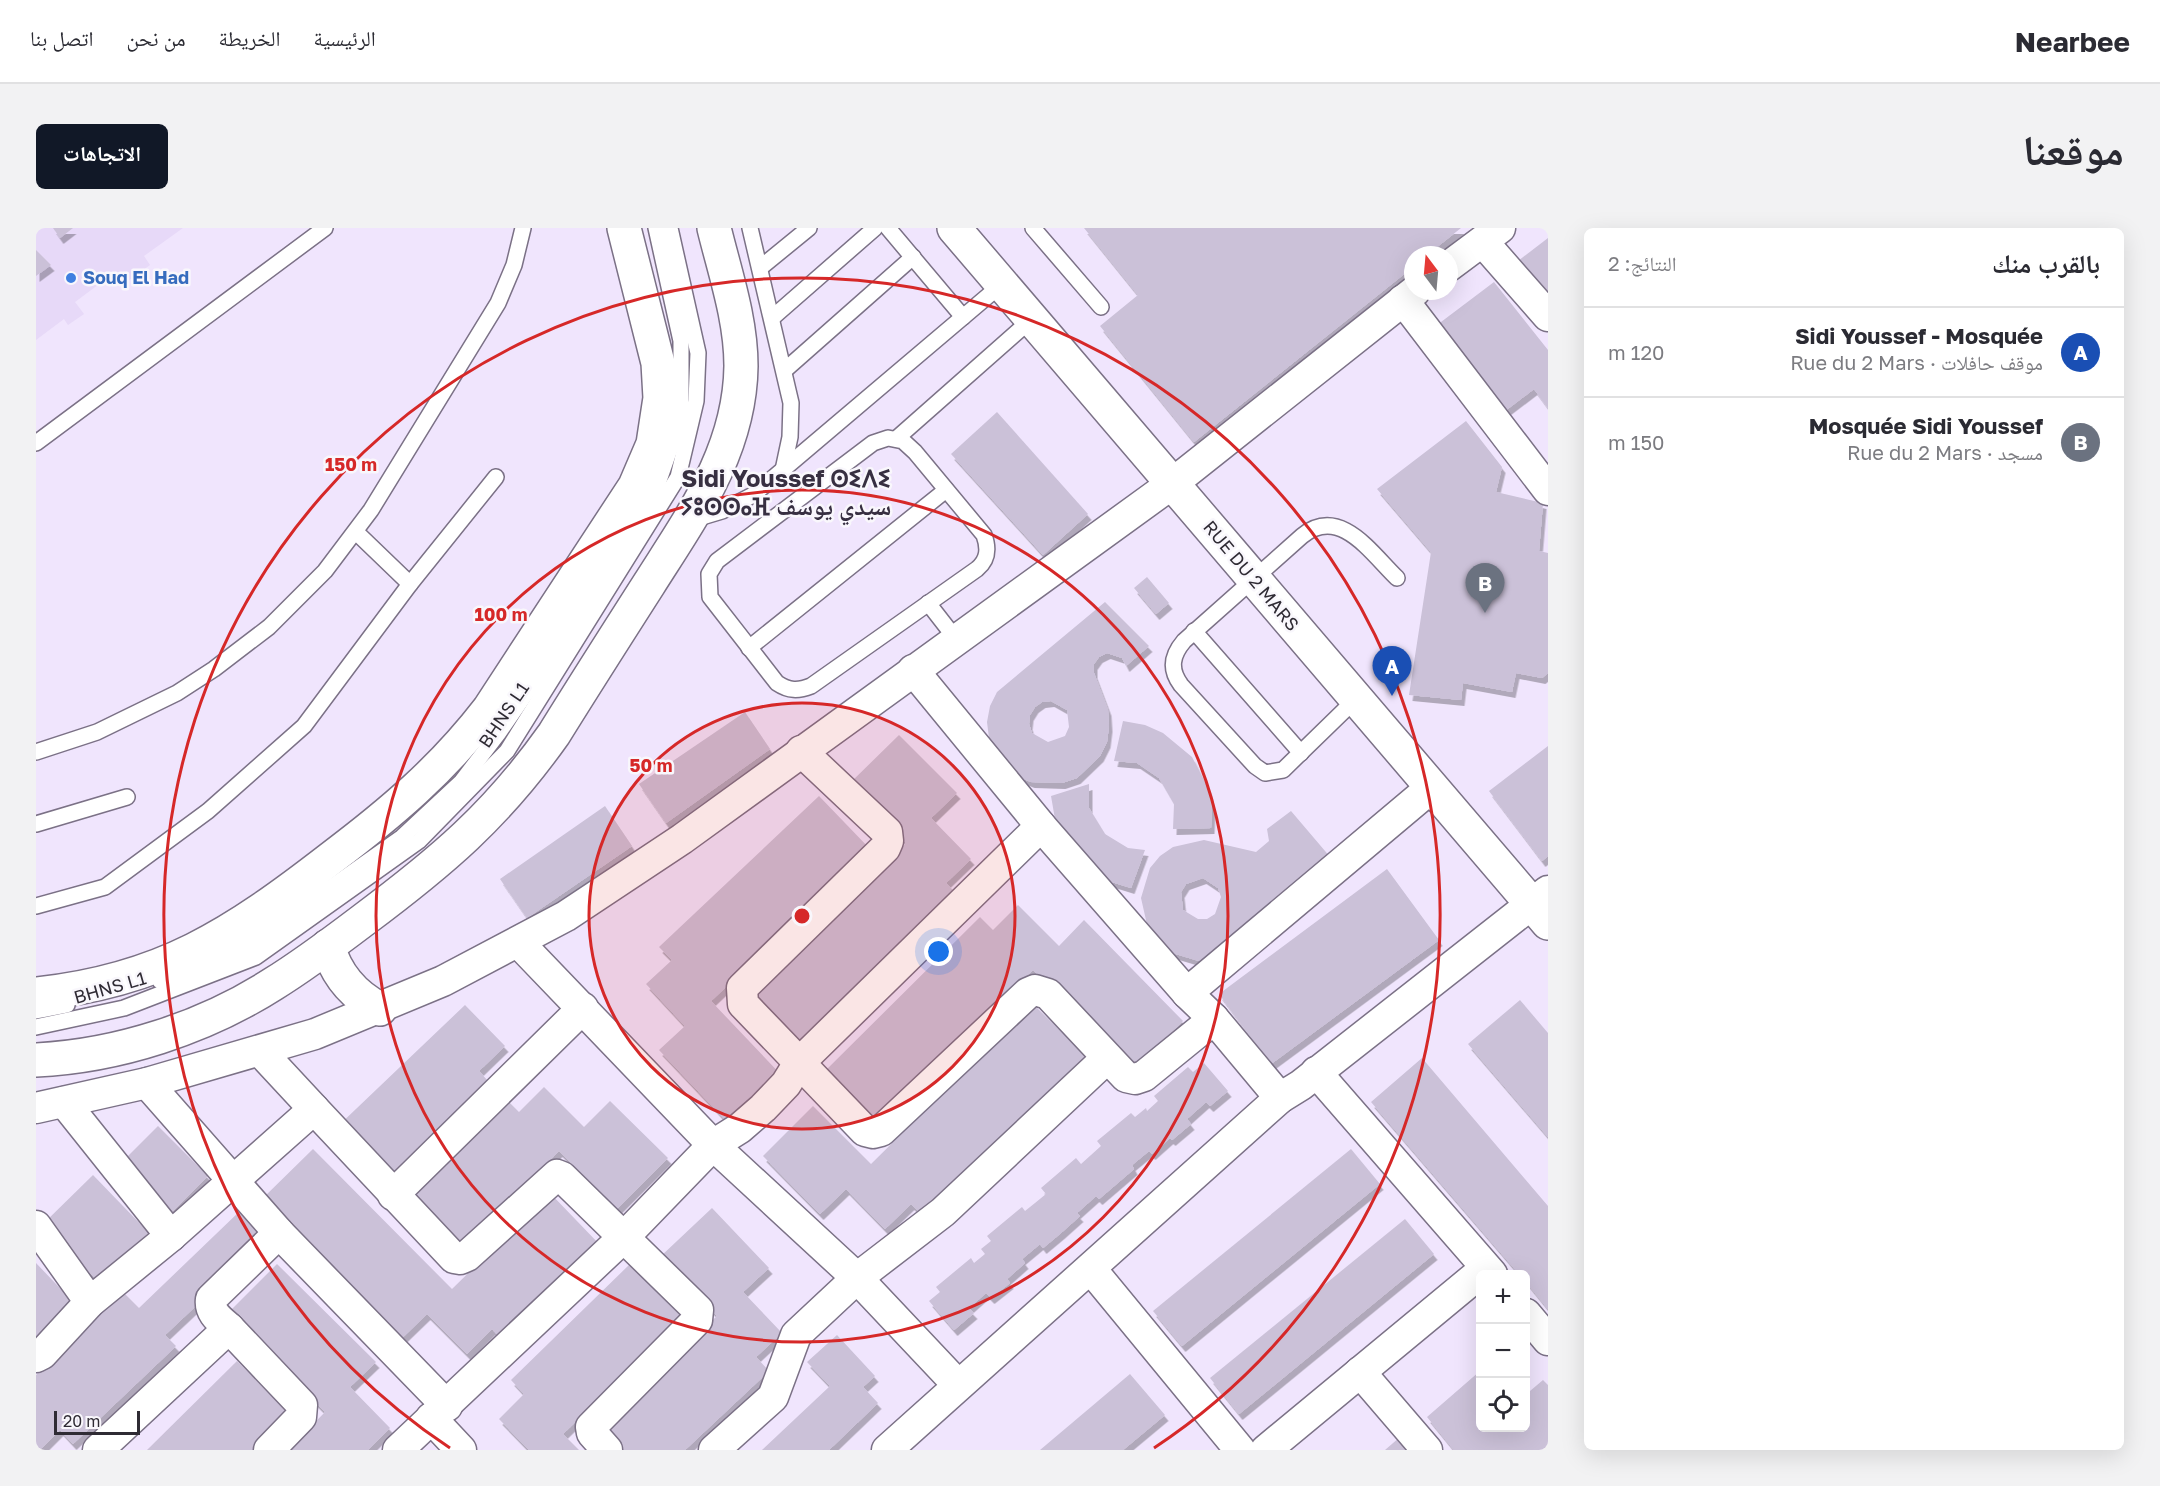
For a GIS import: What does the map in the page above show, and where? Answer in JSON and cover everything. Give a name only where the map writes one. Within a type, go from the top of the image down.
[{"type":"street","points":[[36,994],[97,985],[132,975],[166,963],[232,931],[272,904],[413,794],[440,767],[489,709],[634,486],[652,444],[660,399],[658,363],[624,228]]},
{"type":"street","points":[[36,1060],[83,1055],[123,1046],[199,1022],[271,986],[438,863],[501,803],[554,734],[689,520],[719,468],[729,440],[740,388],[740,343],[735,311],[714,228]]},
{"type":"street","name":"RUE DU 2 MARS","points":[[954,228],[1432,787],[1542,906]]},
{"type":"street","points":[[1458,260],[1492,235],[1548,316]]},
{"type":"street","points":[[171,1236],[50,1105],[147,1083],[261,1052],[380,1010],[519,943],[625,879],[1173,483],[1404,299]]},
{"type":"street","points":[[1413,300],[1547,487]]},
{"type":"street","points":[[914,670],[1041,826],[1187,993],[1214,1019],[1280,1098]]},
{"type":"street","points":[[801,751],[888,835],[885,848],[742,988],[743,1004],[865,1131],[873,1133],[881,1131],[1028,993],[1035,990],[1048,994],[1126,1077],[1144,1076],[1214,1019]]},
{"type":"street","points":[[1187,993],[1432,787]]},
{"type":"street","points":[[398,1450],[625,1236],[713,1145],[740,1128],[763,1108],[786,1084],[799,1063],[1041,826]]},
{"type":"street","points":[[887,1450],[1280,1098],[1301,1085],[1542,906]]},
{"type":"street","points":[[519,943],[713,1145],[857,1278],[958,1385]]},
{"type":"street","points":[[328,946],[332,959],[346,984],[362,999],[380,1010]]},
{"type":"street","points":[[393,1195],[582,1008]]},
{"type":"street","points":[[261,1052],[454,1258],[460,1259],[557,1175],[562,1177],[625,1236],[698,1310],[699,1315],[591,1427],[592,1433],[607,1450]]},
{"type":"street","points":[[714,1450],[773,1397],[796,1335],[857,1278],[943,1212],[1107,1058]]},
{"type":"street","points":[[1316,1072],[1488,1270]]},
{"type":"street","points":[[147,1083],[439,1412],[461,1450]]},
{"type":"street","points":[[36,1356],[42,1354],[90,1302],[171,1236],[314,1109]]},
{"type":"street","points":[[36,1226],[90,1302]]},
{"type":"street","points":[[269,1450],[302,1417],[302,1405],[210,1307],[211,1299],[279,1233]]},
{"type":"street","points":[[1091,1269],[1240,1450]]},
{"type":"street","points":[[1266,1450],[1360,1372],[1476,1281]]},
{"type":"street","points":[[1530,1319],[1548,1340]]},
{"type":"street","points":[[98,1450],[229,1328]]},
{"type":"street","points":[[1360,1372],[1427,1450]]},
{"type":"lane","points":[[36,443],[325,228]]},
{"type":"lane","points":[[36,752],[97,732],[138,714],[214,669],[260,634],[294,603],[356,532],[498,303],[514,265],[524,228]]},
{"type":"lane","name":"BHNS L1","points":[[36,1011],[127,991],[191,971],[251,944],[402,837],[460,782],[498,734],[656,489],[670,449],[681,405],[681,341],[656,228]]},
{"type":"lane","name":"BHNS L1","points":[[36,1027],[124,1008],[256,957],[418,841],[507,751],[678,477],[696,401],[698,353],[670,228]]},
{"type":"lane","points":[[750,228],[784,370],[792,420],[783,470]]},
{"type":"lane","points":[[760,268],[809,228]]},
{"type":"lane","points":[[772,318],[875,228]]},
{"type":"lane","points":[[888,228],[963,316]]},
{"type":"lane","points":[[1033,228],[1101,307]]},
{"type":"lane","points":[[784,370],[913,257]]},
{"type":"lane","points":[[689,520],[706,517],[737,504],[783,470],[1002,284]]},
{"type":"lane","points":[[896,438],[1032,319]]},
{"type":"lane","points":[[896,438],[910,446],[946,490],[984,536],[988,550],[982,564],[802,690],[785,688],[777,683],[711,597],[707,582],[712,567],[717,561],[873,442],[896,438]]},
{"type":"lane","points":[[36,906],[105,887],[208,810],[304,726],[410,584],[496,477]]},
{"type":"lane","points":[[749,648],[946,490]]},
{"type":"lane","points":[[1356,699],[1278,773],[1260,770],[1180,685],[1174,672],[1173,658],[1179,646],[1194,631],[1310,529],[1331,524],[1351,532],[1397,578]]},
{"type":"lane","points":[[356,532],[410,584]]},
{"type":"lane","points":[[928,603],[956,639]]},
{"type":"lane","points":[[1194,631],[1301,753]]},
{"type":"lane","points":[[36,824],[127,797]]},
{"type":"shaded area","name":"Souq El Had","points":[[36,228],[183,228],[144,256],[150,265],[124,284],[114,273],[75,302],[84,314],[68,325],[64,319],[36,340]]},
{"type":"building","points":[[53,228],[73,228],[60,238]]},
{"type":"building","points":[[1084,228],[1461,228],[1438,246],[1404,246],[1404,274],[1194,442],[1100,326],[1138,295]]},
{"type":"building","points":[[1548,238],[1548,301],[1518,261]]},
{"type":"building","points":[[36,250],[51,265],[36,276]]},
{"type":"building","points":[[1494,282],[1548,350],[1548,408],[1534,389],[1505,411],[1437,325]]},
{"type":"building","points":[[997,412],[1088,514],[1043,555],[951,454]]},
{"type":"building","points":[[1466,421],[1502,467],[1496,492],[1543,503],[1539,551],[1548,553],[1548,673],[1542,678],[1516,673],[1512,692],[1463,683],[1461,700],[1409,695],[1431,552],[1377,489]]},
{"type":"building","points":[[1147,577],[1169,603],[1156,614],[1134,588]]},
{"type":"building","points":[[1105,602],[1149,646],[1126,666],[1122,658],[1107,653],[1099,657],[1094,664],[1094,673],[1108,710],[1107,742],[1100,756],[1077,778],[1062,783],[1031,782],[1016,776],[995,753],[989,738],[987,722],[990,706],[997,692]],"holes":[[[1051,701],[1067,710],[1069,727],[1065,736],[1048,742],[1032,733],[1029,724],[1030,715],[1042,702]]]},
{"type":"building","points":[[745,712],[770,749],[666,823],[639,784]]},
{"type":"building","points":[[1123,721],[1145,725],[1163,733],[1192,757],[1208,788],[1212,807],[1211,828],[1173,829],[1174,804],[1159,778],[1137,763],[1114,761]]},
{"type":"building","points":[[899,735],[957,793],[931,818],[971,859],[946,883],[959,896],[800,1053],[747,1000],[906,843],[848,785]]},
{"type":"building","points":[[1548,746],[1548,856],[1542,861],[1489,791]]},
{"type":"building","points":[[1089,784],[1089,808],[1105,834],[1128,848],[1145,850],[1131,888],[1102,879],[1056,825],[1051,796]]},
{"type":"building","points":[[819,796],[871,850],[711,1001],[786,1080],[734,1129],[659,1050],[685,1026],[646,984],[672,960],[659,947]]},
{"type":"building","points":[[605,806],[632,846],[527,918],[500,879]]},
{"type":"building","points":[[1291,811],[1331,858],[1215,959],[1199,961],[1169,952],[1148,929],[1141,898],[1150,868],[1160,856],[1173,847],[1204,840],[1256,852],[1269,841],[1267,829]],"holes":[[[1203,878],[1218,888],[1221,897],[1215,914],[1207,919],[1198,919],[1183,910],[1181,892],[1186,884]]]},
{"type":"building","points":[[1387,869],[1439,940],[1271,1064],[1219,994]]},
{"type":"building","points":[[1018,905],[1059,946],[1084,920],[1183,1021],[1133,1070],[1033,970],[874,1128],[821,1075],[980,917],[993,930]]},
{"type":"building","points":[[1520,1000],[1548,1033],[1548,1137],[1468,1044]]},
{"type":"building","points":[[1033,1004],[1087,1057],[924,1217],[911,1204],[885,1229],[846,1189],[820,1214],[763,1156],[813,1106],[871,1164]]},
{"type":"building","points":[[465,1005],[505,1046],[479,1071],[488,1081],[384,1180],[335,1129]]},
{"type":"building","points":[[1422,1058],[1548,1206],[1548,1309],[1530,1287],[1530,1270],[1516,1270],[1371,1102]]},
{"type":"building","points":[[1204,1063],[1228,1091],[1210,1106],[1206,1102],[1187,1119],[1191,1124],[1152,1154],[1149,1151],[1132,1165],[1134,1169],[1099,1199],[1096,1196],[1077,1213],[1080,1216],[1061,1233],[1043,1248],[1040,1244],[1022,1259],[1025,1263],[1007,1279],[1010,1283],[991,1298],[986,1293],[969,1308],[974,1313],[954,1330],[929,1301],[940,1292],[936,1287],[971,1258],[974,1263],[985,1254],[981,1249],[991,1241],[987,1236],[1022,1207],[1025,1211],[1046,1194],[1041,1188],[1076,1158],[1081,1164],[1101,1146],[1097,1141],[1131,1113],[1135,1117],[1146,1108],[1147,1111],[1158,1101],[1154,1096],[1188,1067],[1193,1072]]},
{"type":"building","points":[[544,1087],[584,1127],[610,1101],[668,1158],[617,1209],[559,1151],[459,1253],[406,1200],[506,1099],[519,1112]]},
{"type":"building","points":[[158,1126],[208,1176],[169,1215],[119,1165]]},
{"type":"building","points":[[313,1149],[452,1289],[550,1193],[602,1247],[505,1343],[492,1329],[467,1354],[427,1314],[401,1339],[262,1199]]},
{"type":"building","points":[[1351,1149],[1380,1184],[1182,1346],[1153,1311]]},
{"type":"building","points":[[93,1175],[151,1235],[101,1284],[42,1225]]},
{"type":"building","points":[[712,1208],[769,1268],[743,1292],[782,1333],[756,1357],[769,1371],[685,1450],[614,1450],[596,1431],[717,1316],[660,1257]]},
{"type":"building","points":[[241,1210],[268,1238],[165,1335],[176,1346],[73,1444],[60,1430],[40,1450],[36,1450],[36,1375],[123,1292],[139,1308]]},
{"type":"building","points":[[1405,1219],[1434,1254],[1239,1414],[1210,1378]]},
{"type":"building","points":[[36,1263],[78,1307],[36,1346]]},
{"type":"building","points":[[277,1264],[376,1362],[350,1387],[390,1428],[368,1450],[288,1450],[325,1412],[227,1314]]},
{"type":"building","points":[[630,1264],[683,1317],[563,1434],[579,1450],[529,1450],[499,1419],[524,1394],[511,1380]]},
{"type":"building","points":[[837,1335],[875,1376],[863,1387],[878,1403],[829,1450],[762,1450],[830,1386],[807,1362]]},
{"type":"building","points":[[237,1361],[290,1414],[254,1450],[147,1450]]},
{"type":"building","points":[[1130,1374],[1165,1415],[1123,1450],[1040,1450]]},
{"type":"building","points":[[1476,1374],[1476,1432],[1530,1432],[1530,1391],[1543,1380],[1548,1385],[1548,1450],[1454,1450],[1427,1417]]},
{"type":"building","points":[[1400,1437],[1411,1450],[1385,1450]]},
{"type":"place","name":"Souq El Had","points":[[71,278]]},
{"type":"place","name":"Mosquée Sidi Youssef","points":[[1485,613]]},
{"type":"place","name":"Sidi Youssef - Mosquée","points":[[1392,696]]},
{"type":"district","name":"Sidi Youssef ⵙⵉⴷⵉ ⵢⵓⵙⵙⴰⴼ سيدي يوسف","points":[[786,493]]}]
